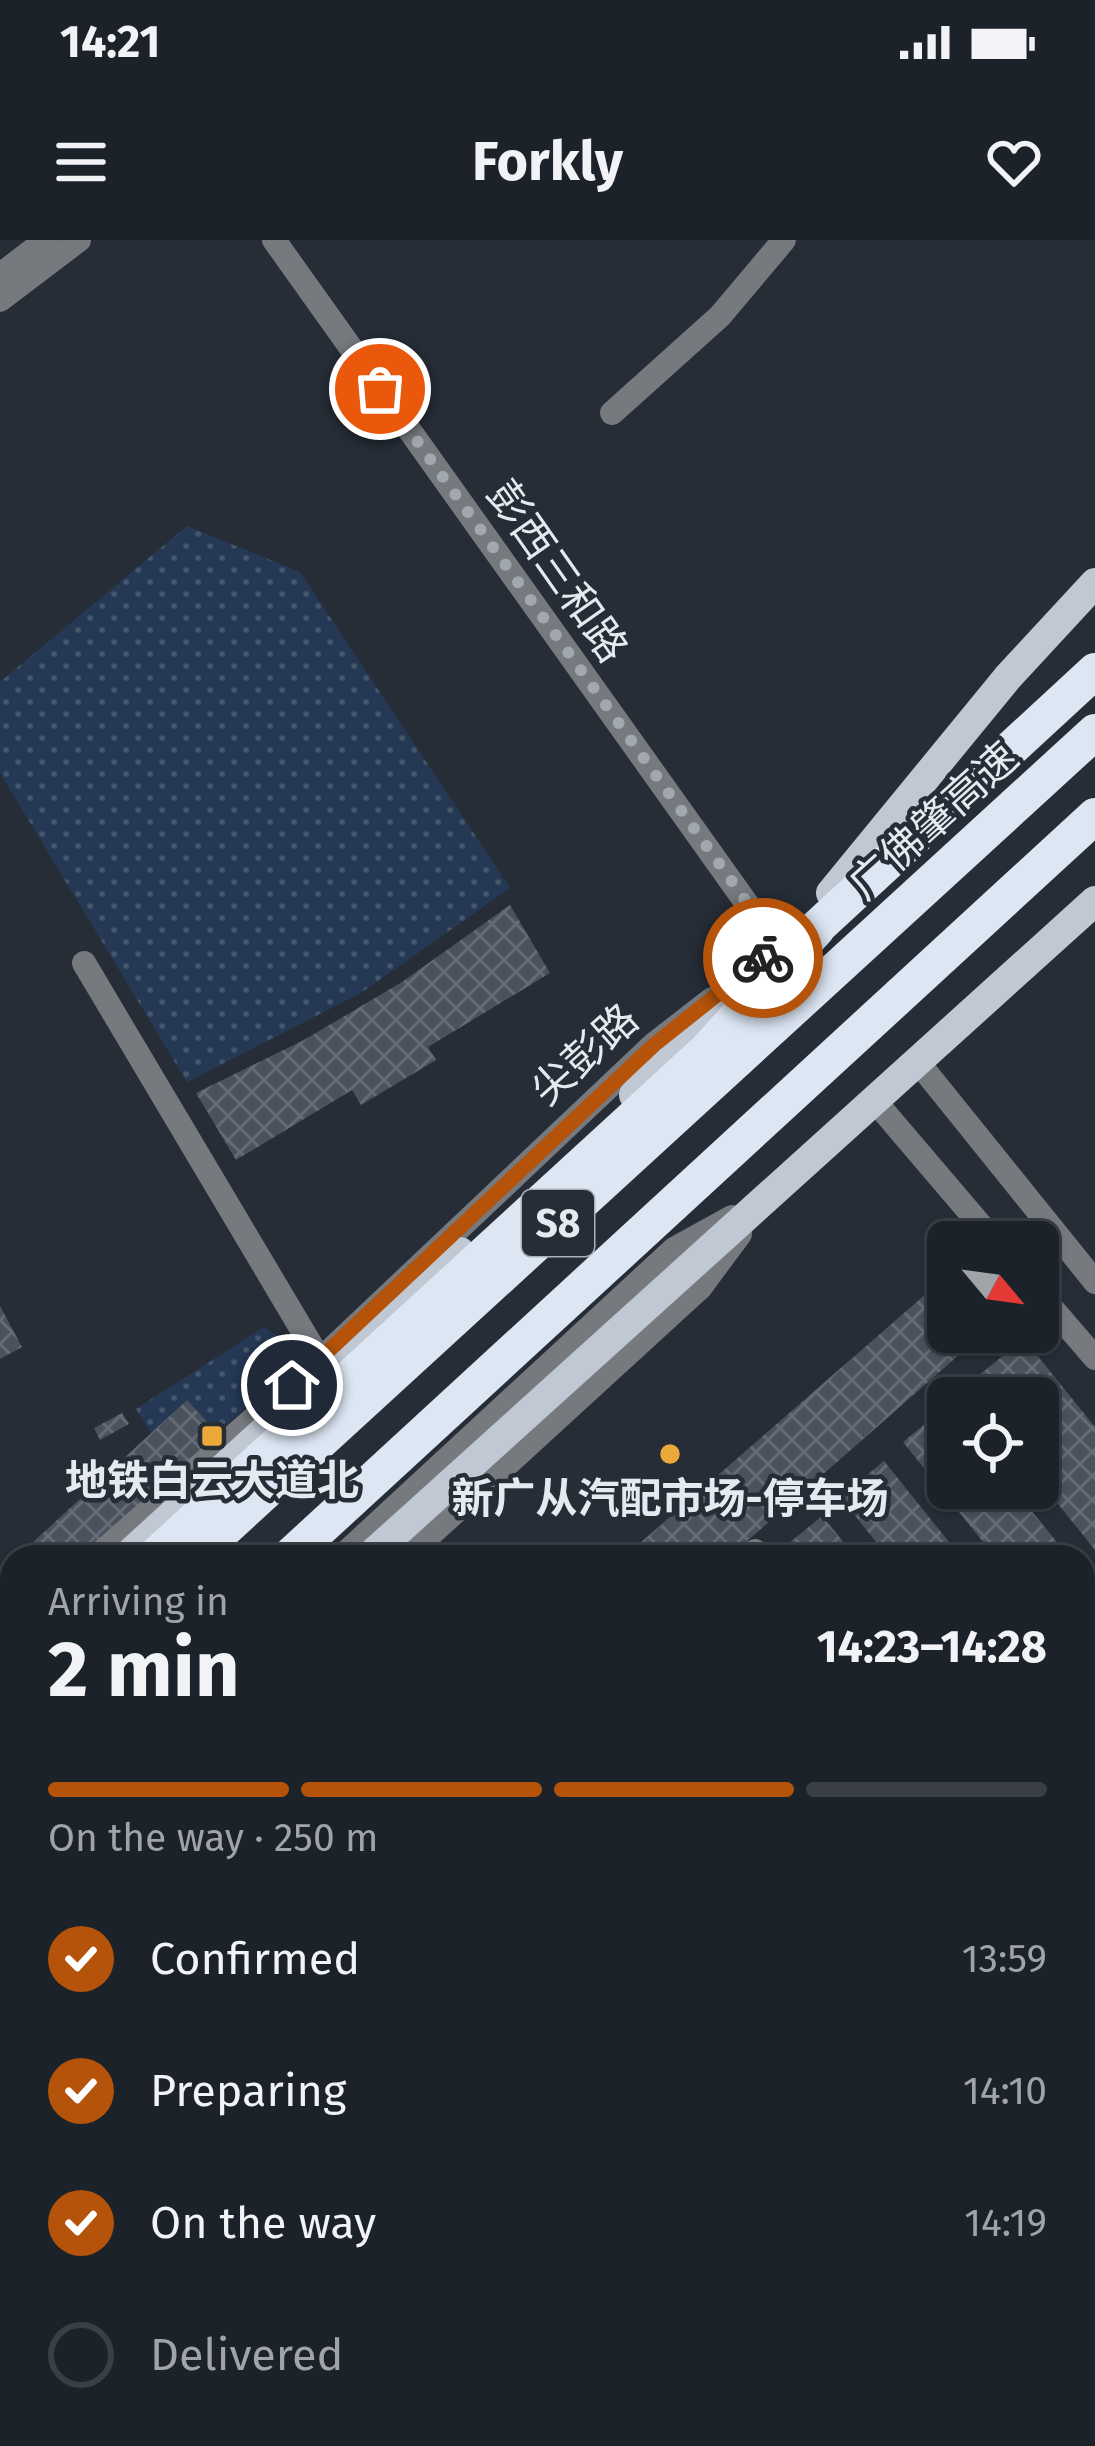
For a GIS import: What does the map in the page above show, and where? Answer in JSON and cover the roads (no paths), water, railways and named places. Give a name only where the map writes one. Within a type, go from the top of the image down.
[{"type":"highway","points":[[642,1087],[1095,671]]},
{"type":"highway","name":"广佛肇高速","points":[[207,1545],[1095,732]]},
{"type":"highway","name":"S8","points":[[302,1545],[1095,816]]},
{"type":"highway","points":[[167,1545],[707,1050],[817,929]]},
{"type":"main road","name":"尖彭路","points":[[778,946],[853,871],[1008,677],[1095,583]]},
{"type":"main road","points":[[382,1545],[1095,901]]},
{"type":"main road","points":[[139,1545],[642,1087],[778,946]]},
{"type":"street","points":[[0,275],[46,240]]},
{"type":"street","points":[[0,300],[79,240]]},
{"type":"street","name":"彭西三和路","points":[[274,240],[778,946]]},
{"type":"street","points":[[612,412],[720,316],[784,240]]},
{"type":"street","name":"尖彭路","points":[[110,1545],[320,1360],[654,1045],[778,946]]},
{"type":"street","points":[[84,963],[320,1360]]},
{"type":"street","points":[[917,1061],[1095,1282]]},
{"type":"street","points":[[874,1100],[977,1221]]},
{"type":"street","points":[[354,1545],[674,1249],[766,1199]]},
{"type":"street","points":[[419,1545],[700,1288],[766,1199]]},
{"type":"street","points":[[1059,1316],[1095,1358]]},
{"type":"place","name":"地铁白云大道北","points":[[212,1436]]},
{"type":"place","name":"新广从汽配市场-停车场","points":[[670,1454]]}]
